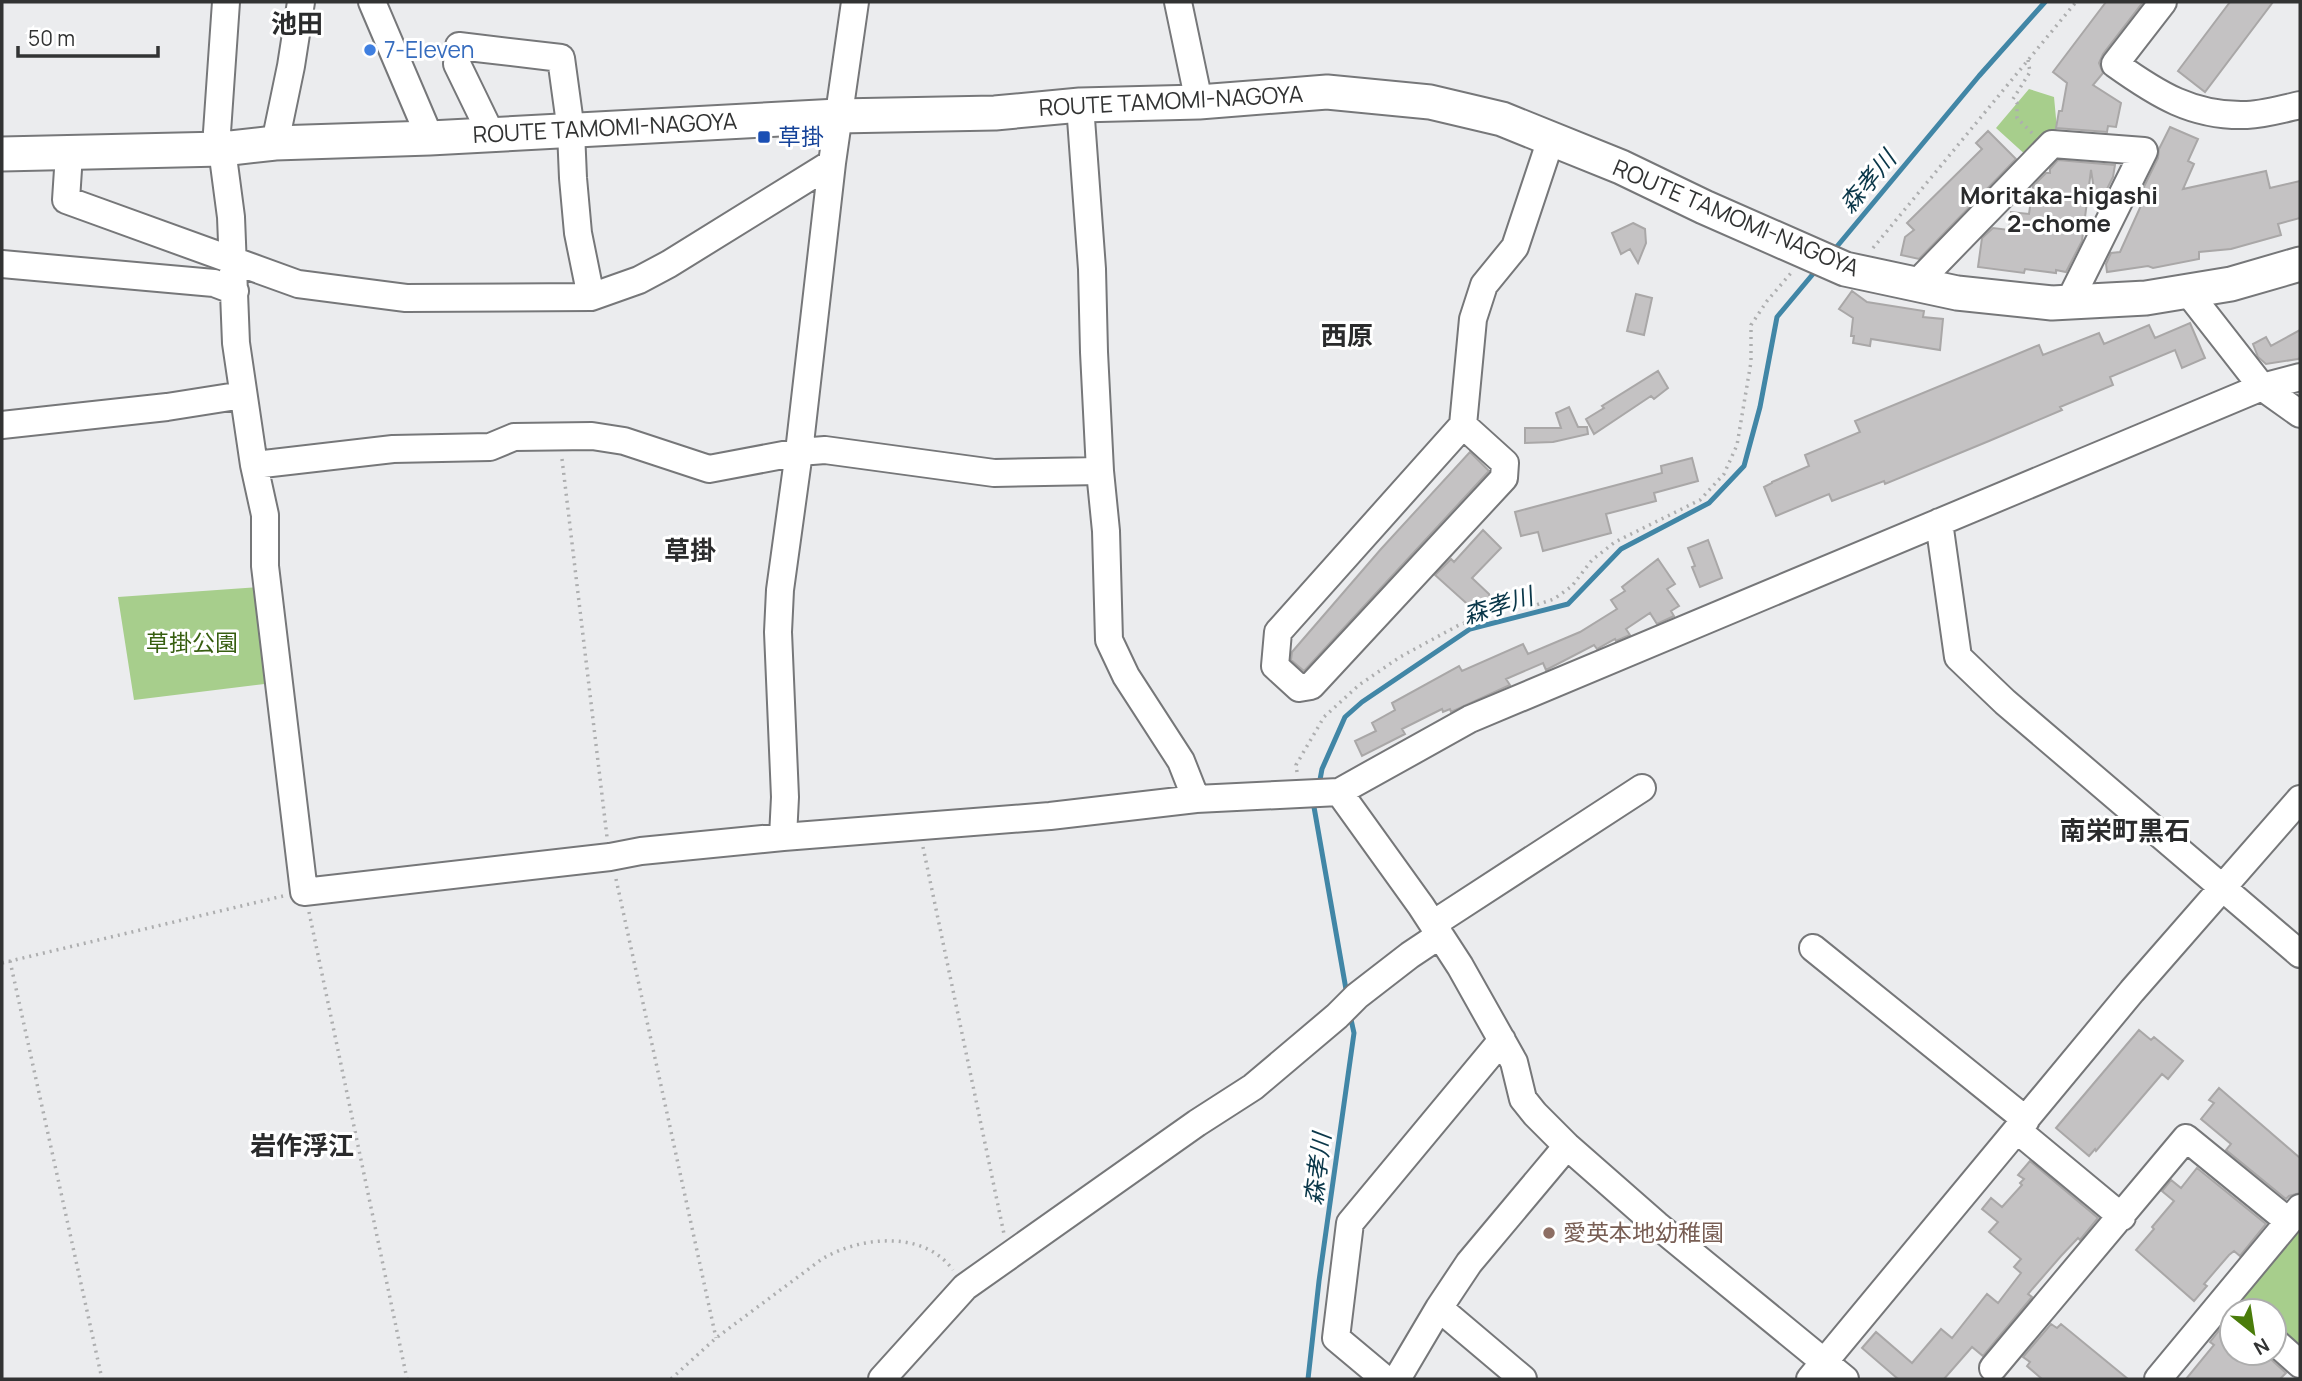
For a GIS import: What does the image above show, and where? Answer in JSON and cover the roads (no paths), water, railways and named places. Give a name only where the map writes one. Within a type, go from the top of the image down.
[{"type":"main road","name":"ROUTE TAMOMI-NAGOYA","points":[[2,154],[222,149],[275,142],[430,138],[838,116],[995,113],[1080,105],[1199,102],[1327,92],[1417,101],[1503,119],[1621,167],[1850,270],[1957,293],[2052,303],[2146,298],[2231,284],[2300,264]]},
{"type":"street","points":[[226,2],[217,132],[222,149],[231,217],[236,344],[254,465],[265,515],[265,566],[304,892],[610,857],[640,851],[783,837],[1050,816],[1196,799],[1334,792],[1470,719],[2262,387],[2300,377]]},
{"type":"street","points":[[275,142],[301,2]]},
{"type":"street","points":[[372,2],[430,138]]},
{"type":"street","points":[[783,837],[785,797],[778,632],[780,590],[799,453],[832,163],[855,2]]},
{"type":"street","points":[[1178,2],[1199,102]]},
{"type":"street","points":[[2163,2],[2115,64],[2171,101],[2202,112],[2248,115],[2300,106]]},
{"type":"street","points":[[491,134],[457,64],[459,46],[561,58],[571,131],[578,233],[591,297]]},
{"type":"street","points":[[1080,105],[1092,269],[1100,471],[1107,544],[1109,640],[1126,676],[1181,761],[1196,799]]},
{"type":"street","points":[[1463,425],[1505,463],[1504,478],[1311,686],[1299,688],[1275,666],[1278,632],[1463,425],[1473,319],[1484,285],[1515,247],[1551,139]]},
{"type":"street","points":[[1915,285],[2052,144],[2144,151],[2069,302]]},
{"type":"street","points":[[69,154],[66,200],[298,284],[406,298],[591,297],[639,280],[669,264],[832,163]]},
{"type":"street","points":[[2,264],[214,284],[236,291]]},
{"type":"street","points":[[2187,291],[2262,387],[2300,414]]},
{"type":"street","points":[[2,425],[167,407],[243,395]]},
{"type":"street","points":[[254,465],[393,449],[490,447],[514,437],[592,436],[624,441],[709,469],[825,450],[994,473],[1100,471]]},
{"type":"street","points":[[1939,522],[1958,657],[2005,702],[2300,954]]},
{"type":"street","points":[[881,1379],[965,1287],[1197,1123],[1253,1087],[1436,929],[1642,788]]},
{"type":"street","points":[[1334,792],[1436,929],[1514,1062],[1523,1099],[1535,1114],[1817,1371],[1845,1379]]},
{"type":"street","points":[[1817,1371],[2132,991],[2300,799]]},
{"type":"street","points":[[1813,948],[2022,1125],[2122,1217]]},
{"type":"street","points":[[1385,1379],[1336,1338],[1350,1223],[1502,1040]]},
{"type":"street","points":[[1994,1375],[2186,1138],[2294,1215],[2238,1297]]},
{"type":"street","points":[[1397,1379],[1469,1263],[1567,1146]]},
{"type":"street","points":[[1439,1308],[1523,1379]]},
{"type":"street","points":[[2158,1379],[2218,1319]]},
{"type":"street","points":[[2294,1379],[2300,1372]]},
{"type":"waterway","name":"森孝川","points":[[1834,250],[1979,76],[2045,2]]},
{"type":"waterway","name":"森孝川","points":[[1319,785],[1322,769],[1345,717],[1362,702],[1470,629],[1568,604],[1621,549],[1709,503],[1744,466],[1760,407],[1777,317],[1818,268]]},
{"type":"waterway","name":"森孝川","points":[[1315,801],[1347,995]]},
{"type":"waterway","name":"森孝川","points":[[1308,1379],[1354,1033],[1350,1015]]},
{"type":"place","name":"7-Eleven","points":[[370,50]]},
{"type":"place","name":"草掛","points":[[764,137]]},
{"type":"place","name":"愛英本地幼稚園","points":[[1549,1233]]},
{"type":"district","name":"池田","points":[[297,24]]},
{"type":"district","name":"Moritaka-higashi 2-chome","points":[[2059,210]]},
{"type":"district","name":"西原","points":[[1347,336]]},
{"type":"district","name":"草掛","points":[[690,551]]},
{"type":"district","name":"南栄町黒石","points":[[2125,831]]},
{"type":"district","name":"岩作浮江","points":[[302,1146]]},
{"type":"park label","name":"草掛公園","points":[[192,643]]}]
